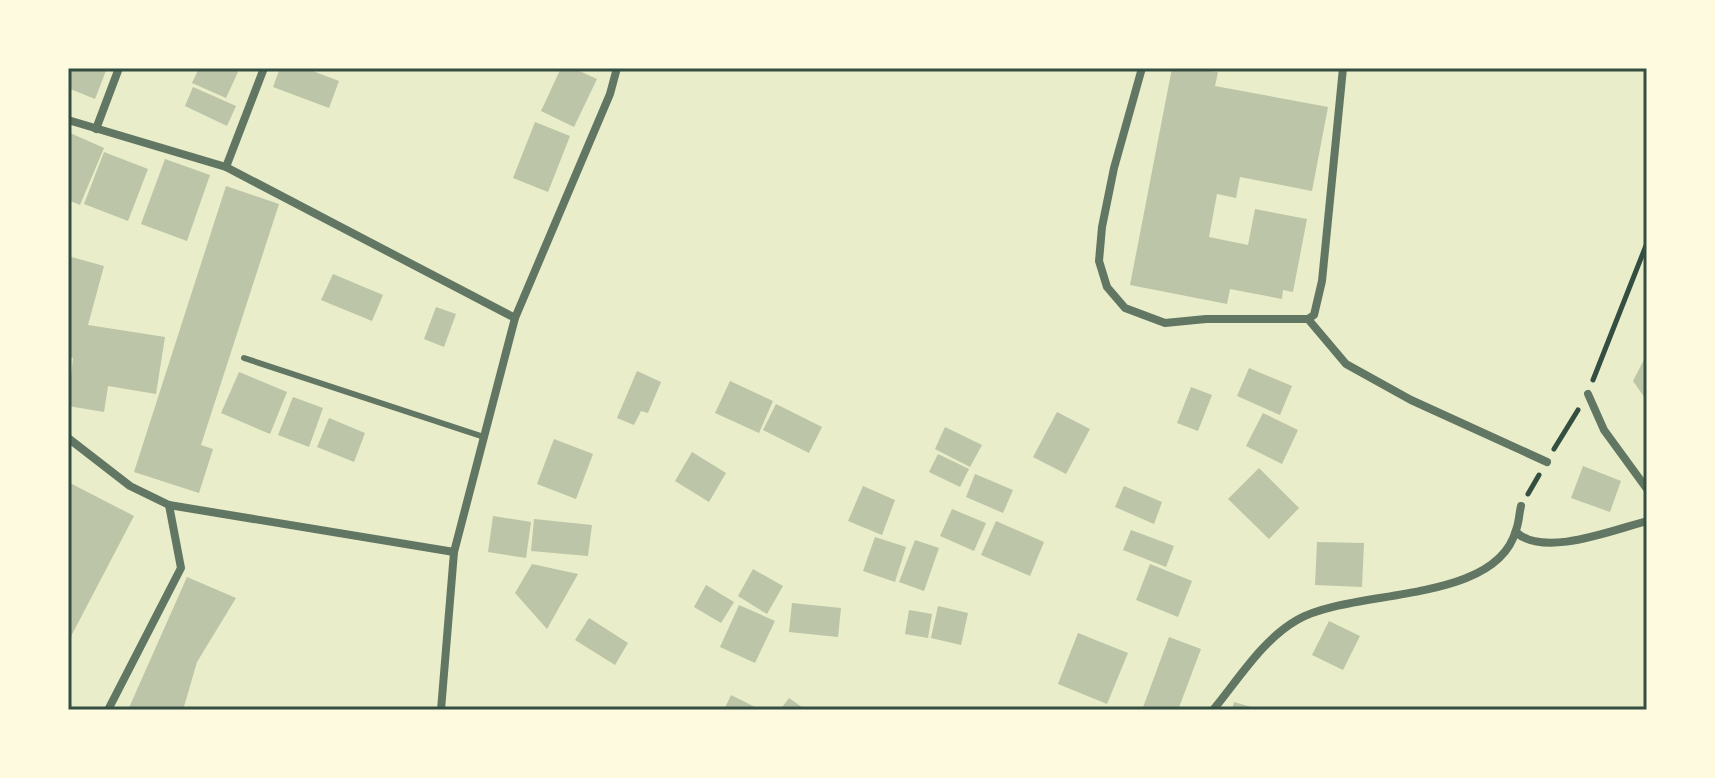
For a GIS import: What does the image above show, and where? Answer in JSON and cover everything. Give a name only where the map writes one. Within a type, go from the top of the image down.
[{"type":"street","points":[[96,129],[119,68]]},
{"type":"street","points":[[226,167],[264,68]]},
{"type":"street","points":[[441,710],[454,552],[515,318],[610,94],[617,68]]},
{"type":"street","points":[[1142,68],[1114,168],[1102,227],[1099,261],[1107,287],[1125,308],[1165,323],[1206,319],[1308,319],[1346,364],[1411,400],[1547,462]]},
{"type":"street","points":[[1308,319],[1318,305],[1322,281],[1343,68]]},
{"type":"street","points":[[68,120],[226,167],[515,318]]},
{"type":"street","points":[[1588,394],[1604,430],[1647,489]]},
{"type":"street","points":[[68,438],[130,486],[169,505],[454,552]]},
{"type":"street","points":[[108,710],[181,568],[169,505]]},
{"type":"street","points":[[1213,710],[1267,644],[1297,620],[1335,606],[1440,588],[1493,564],[1516,532],[1521,506]]},
{"type":"street","points":[[1516,532],[1533,544],[1552,544],[1647,521]]},
{"type":"lane","points":[[244,358],[484,437]]},
{"type":"building","points":[[68,68],[107,68],[95,99],[68,88]]},
{"type":"building","points":[[199,68],[230,68],[238,72],[226,98],[192,83]]},
{"type":"building","points":[[280,68],[305,68],[339,81],[329,108],[273,87]]},
{"type":"building","points":[[561,68],[573,68],[597,79],[574,127],[541,111]]},
{"type":"building","points":[[1172,68],[1218,72],[1215,86],[1328,107],[1312,191],[1240,177],[1236,198],[1217,194],[1209,237],[1248,245],[1255,209],[1307,219],[1293,292],[1283,290],[1282,299],[1230,289],[1227,304],[1130,285]]},
{"type":"building","points":[[193,87],[236,106],[227,126],[185,106]]},
{"type":"building","points":[[535,122],[570,136],[548,192],[513,178]]},
{"type":"building","points":[[68,132],[104,148],[80,205],[68,200]]},
{"type":"building","points":[[104,152],[148,169],[128,221],[84,204]]},
{"type":"building","points":[[165,159],[210,175],[187,241],[141,224]]},
{"type":"building","points":[[226,186],[279,204],[201,445],[213,449],[199,493],[134,472]]},
{"type":"building","points":[[68,256],[104,266],[88,325],[165,337],[156,394],[108,386],[104,412],[68,406],[73,358],[68,357]]},
{"type":"building","points":[[333,274],[383,295],[372,321],[321,300]]},
{"type":"building","points":[[436,307],[456,314],[444,347],[424,339]]},
{"type":"building","points":[[1647,354],[1647,401],[1633,381]]},
{"type":"building","points":[[1249,368],[1292,386],[1280,415],[1237,396]]},
{"type":"building","points":[[637,371],[661,382],[648,413],[641,411],[634,425],[617,418]]},
{"type":"building","points":[[239,372],[287,392],[270,434],[221,413]]},
{"type":"building","points":[[730,381],[773,401],[759,433],[715,413]]},
{"type":"building","points":[[1191,387],[1212,395],[1198,431],[1177,423]]},
{"type":"building","points":[[293,397],[323,408],[309,447],[278,435]]},
{"type":"building","points":[[776,404],[822,427],[809,453],[763,430]]},
{"type":"building","points":[[1057,412],[1090,429],[1066,474],[1033,457]]},
{"type":"building","points":[[1263,413],[1298,430],[1282,464],[1246,446]]},
{"type":"building","points":[[329,418],[365,433],[354,462],[317,447]]},
{"type":"building","points":[[945,427],[982,445],[970,467],[935,449]]},
{"type":"building","points":[[554,439],[593,454],[576,499],[537,484]]},
{"type":"building","points":[[692,452],[726,473],[709,502],[675,481]]},
{"type":"building","points":[[938,454],[969,469],[960,487],[929,472]]},
{"type":"building","points":[[1583,466],[1621,481],[1610,512],[1571,498]]},
{"type":"building","points":[[1259,468],[1299,508],[1269,539],[1228,499]]},
{"type":"building","points":[[975,474],[1013,490],[1003,513],[966,497]]},
{"type":"building","points":[[68,482],[134,516],[68,642]]},
{"type":"building","points":[[863,486],[895,500],[882,535],[848,521]]},
{"type":"building","points":[[1124,486],[1162,502],[1154,524],[1115,507]]},
{"type":"building","points":[[952,509],[986,523],[974,551],[940,536]]},
{"type":"building","points":[[493,516],[531,522],[526,558],[488,552]]},
{"type":"building","points":[[534,519],[592,525],[588,556],[531,551]]},
{"type":"building","points":[[996,521],[1044,542],[1030,576],[981,555]]},
{"type":"building","points":[[1131,530],[1174,546],[1166,567],[1123,550]]},
{"type":"building","points":[[875,537],[906,547],[895,582],[863,571]]},
{"type":"building","points":[[915,540],[939,548],[924,591],[899,582]]},
{"type":"building","points":[[1317,542],[1364,543],[1362,587],[1315,585]]},
{"type":"building","points":[[532,564],[578,574],[547,629],[515,593]]},
{"type":"building","points":[[1150,564],[1192,581],[1178,617],[1136,600]]},
{"type":"building","points":[[753,569],[783,586],[767,614],[738,596]]},
{"type":"building","points":[[187,577],[236,598],[197,662],[183,710],[128,710]]},
{"type":"building","points":[[706,585],[734,602],[721,623],[694,607]]},
{"type":"building","points":[[792,603],[841,608],[838,637],[789,632]]},
{"type":"building","points":[[739,605],[775,621],[755,663],[720,647]]},
{"type":"building","points":[[938,606],[968,613],[961,645],[931,638]]},
{"type":"building","points":[[909,610],[932,614],[928,638],[905,634]]},
{"type":"building","points":[[589,618],[628,643],[615,665],[575,640]]},
{"type":"building","points":[[1329,621],[1360,636],[1343,670],[1312,655]]},
{"type":"building","points":[[1078,633],[1128,653],[1107,704],[1058,684]]},
{"type":"building","points":[[1169,637],[1201,649],[1178,710],[1142,710]]},
{"type":"building","points":[[731,695],[761,710],[724,710]]},
{"type":"building","points":[[789,698],[806,710],[780,710]]},
{"type":"building","points":[[1234,702],[1258,709],[1258,710],[1232,710]]}]
